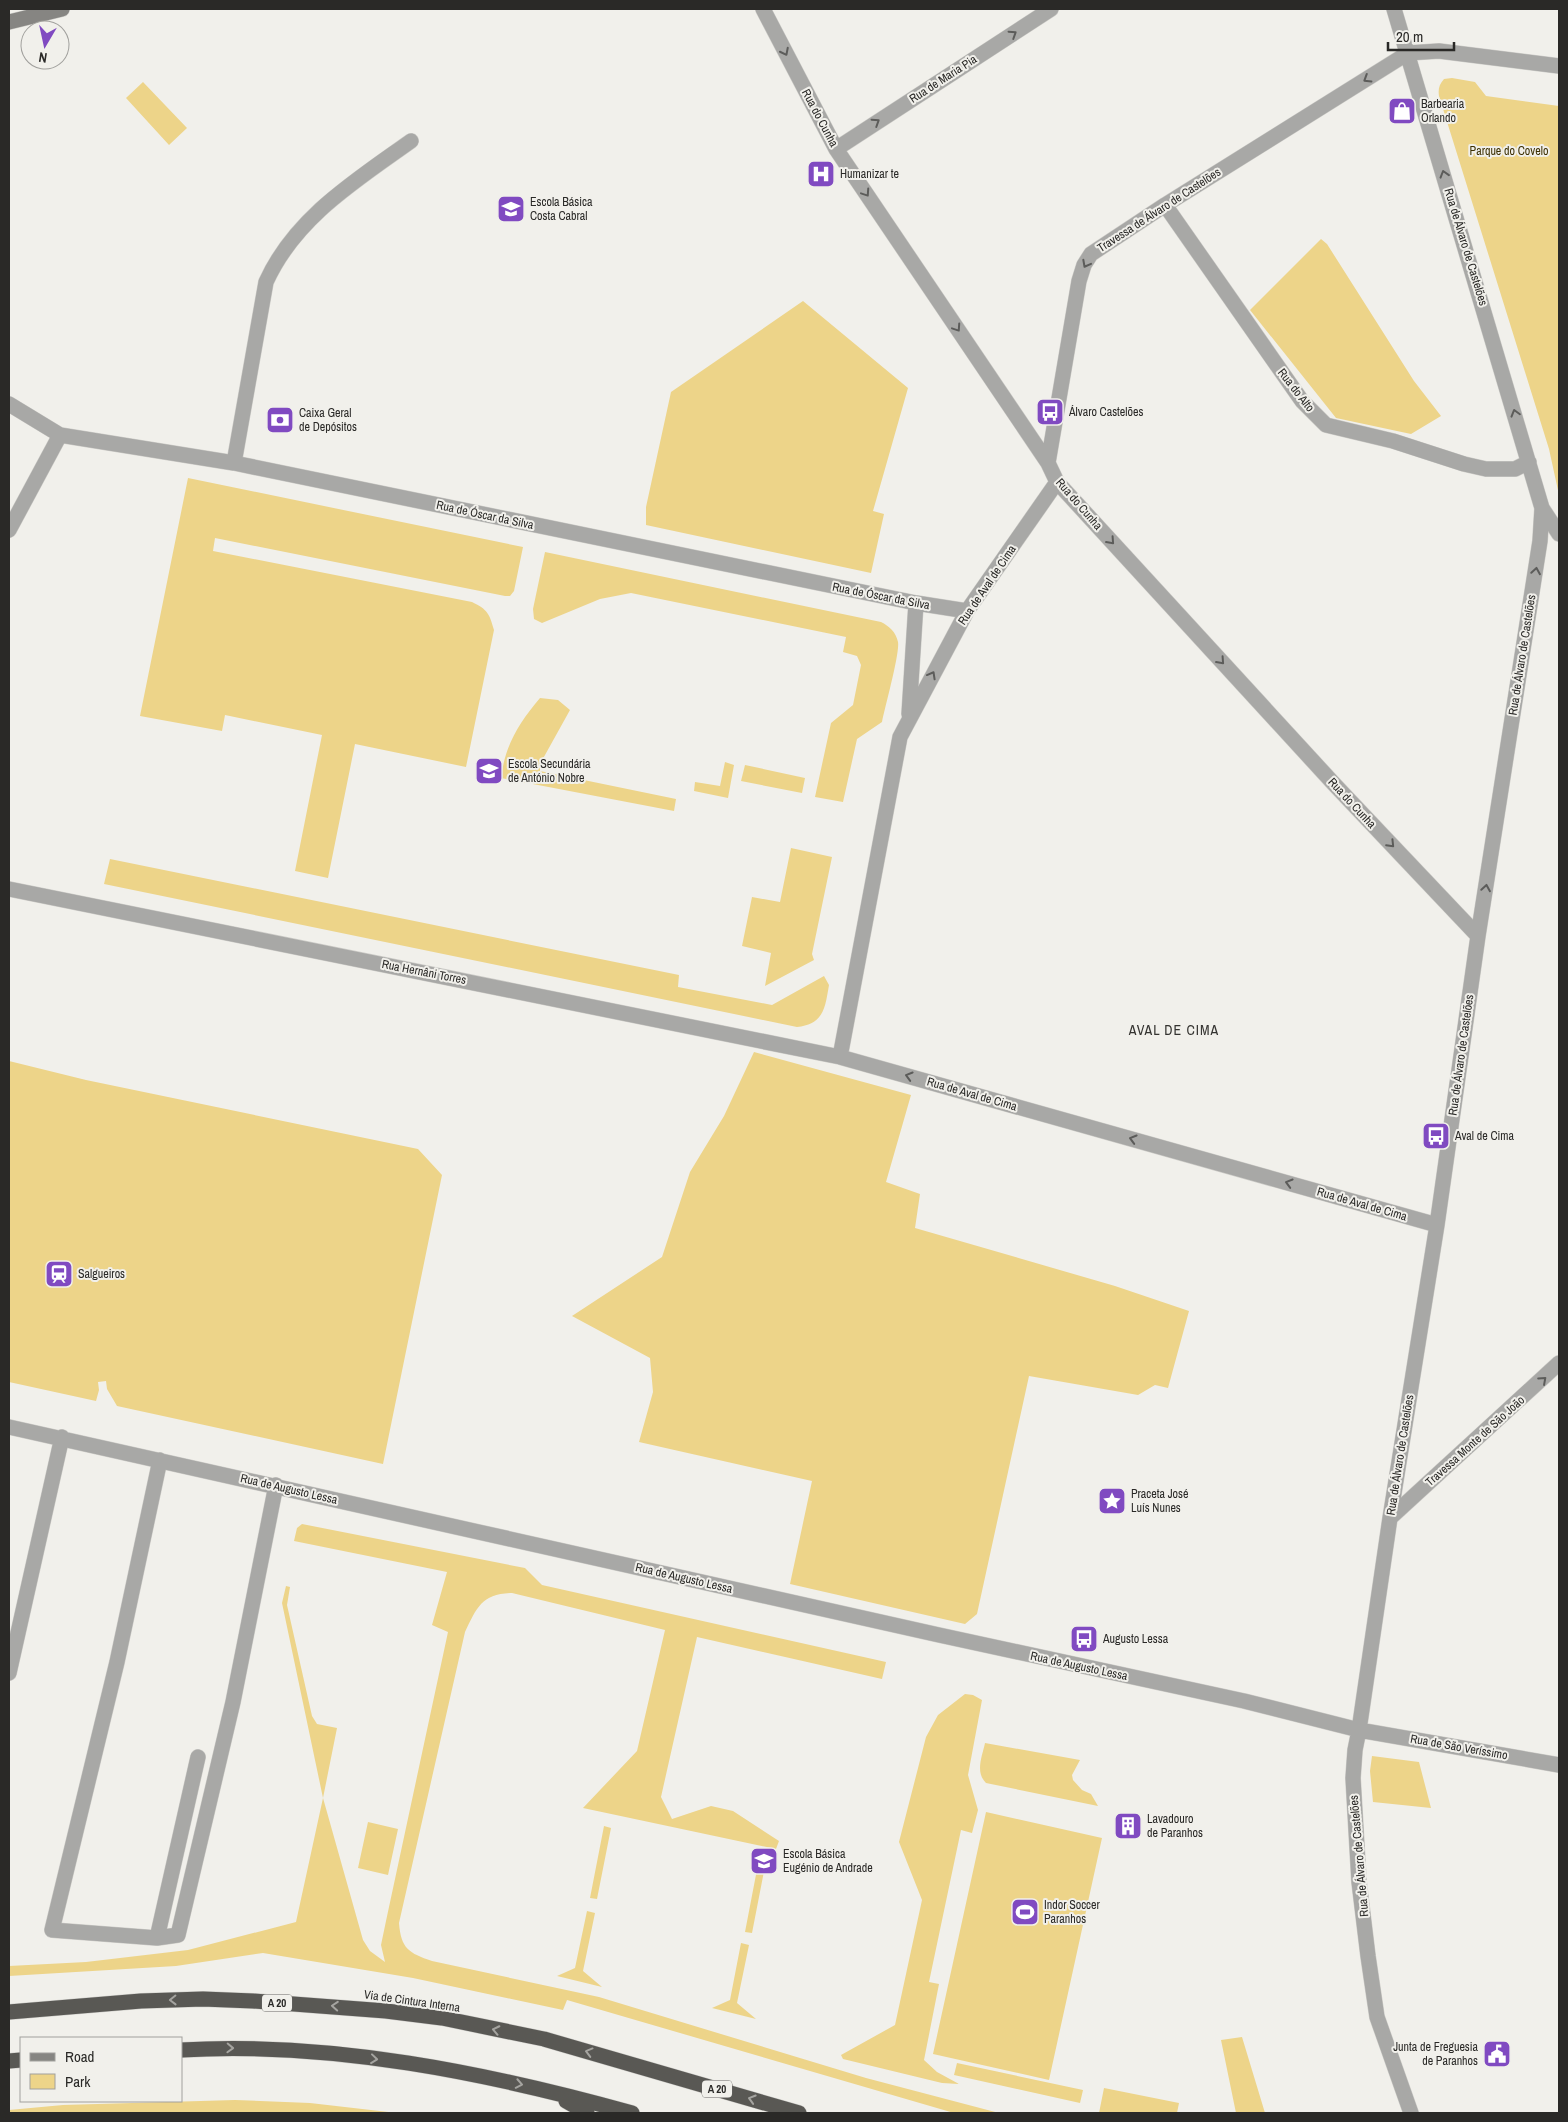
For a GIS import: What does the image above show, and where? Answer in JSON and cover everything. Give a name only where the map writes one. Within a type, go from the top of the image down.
[{"type":"highway","name":"Via de Cintura Interna","points":[[9,2012],[141,2001],[202,1999],[386,2011],[442,2018],[544,2040],[799,2113]]},
{"type":"highway","points":[[182,2050],[218,2048],[291,2051],[395,2061],[546,2090],[632,2113]]},
{"type":"highway","points":[[546,2090],[587,2113]]},
{"type":"main road","points":[[9,22],[62,9]]},
{"type":"street","name":"Rua do Cunha","points":[[763,9],[836,149],[1048,463],[1058,482],[1334,784],[1478,936]]},
{"type":"street","name":"Rua de Maria Pia","points":[[836,149],[1051,9]]},
{"type":"street","name":"Rua de Álvaro de Castelões","points":[[1394,9],[1542,508],[1540,541],[1478,936],[1437,1225],[1390,1518],[1359,1730],[1354,1750],[1352,1778],[1359,1882],[1377,2017],[1411,2113]]},
{"type":"street","points":[[1408,53],[1438,51],[1559,66]]},
{"type":"street","name":"Travessa de Álvaro de Castelões","points":[[1048,463],[1079,281],[1084,265],[1092,254],[1104,244],[1165,205],[1408,53]]},
{"type":"street","points":[[234,463],[266,282],[276,260],[294,236],[339,193],[411,141]]},
{"type":"street","name":"Rua do Alto","points":[[1165,205],[1302,401],[1326,425],[1393,441],[1464,464],[1486,469],[1515,469],[1529,462]]},
{"type":"street","name":"Rua de Óscar da Silva","points":[[9,404],[60,435],[234,463],[916,603],[967,611]]},
{"type":"street","points":[[9,530],[60,435]]},
{"type":"street","name":"Rua de Aval de Cima","points":[[1058,482],[967,611],[900,737],[840,1057],[1437,1225]]},
{"type":"street","points":[[1542,508],[1559,534]]},
{"type":"street","name":"Rua de Aval de Cima","points":[[909,718],[916,603]]},
{"type":"street","name":"Rua Hernâni Torres","points":[[9,888],[840,1057]]},
{"type":"street","name":"Travessa Monte de São João","points":[[1390,1518],[1559,1363]]},
{"type":"street","name":"Rua de Augusto Lessa","points":[[9,1426],[939,1636],[1244,1701],[1359,1730]]},
{"type":"street","points":[[9,1673],[62,1437]]},
{"type":"street","points":[[160,1460],[108,1720],[52,1930],[158,1938],[178,1935],[232,1702],[276,1485]]},
{"type":"street","name":"Rua de São Veríssimo","points":[[1359,1730],[1559,1765]]},
{"type":"street","points":[[158,1938],[198,1757]]},
{"type":"green space","name":"Parque do Covelo","points":[[1452,78],[1475,82],[1486,96],[1559,106],[1559,495],[1549,449],[1439,96],[1439,87],[1442,81]]},
{"type":"green space","points":[[143,82],[187,128],[169,145],[126,98]]},
{"type":"green space","points":[[1321,239],[1327,244],[1414,381],[1441,416],[1411,434],[1336,418],[1250,310]]},
{"type":"green space","points":[[803,301],[908,388],[873,511],[884,514],[871,573],[646,525],[646,507],[671,392]]},
{"type":"green space","points":[[188,478],[523,547],[514,591],[510,596],[505,596],[215,538],[213,551],[472,602],[485,610],[494,630],[466,767],[355,744],[328,878],[295,871],[322,735],[225,715],[222,731],[140,716]]},
{"type":"green space","points":[[545,552],[881,622],[889,627],[897,638],[898,648],[882,722],[857,739],[843,802],[815,797],[831,723],[853,705],[861,665],[857,656],[843,652],[846,637],[631,593],[600,599],[542,623],[534,619],[533,609]]},
{"type":"green space","points":[[540,698],[558,700],[570,710],[540,764],[540,771],[676,799],[674,811],[501,778],[506,755],[514,735]]},
{"type":"green space","points":[[725,762],[734,765],[728,798],[694,791],[695,782],[720,786]]},
{"type":"green space","points":[[745,765],[805,778],[802,793],[741,781]]},
{"type":"green space","points":[[791,848],[832,857],[812,954],[814,960],[765,986],[771,953],[742,946],[752,897],[780,902]]},
{"type":"green space","points":[[110,859],[679,975],[678,987],[772,1005],[824,976],[829,985],[828,993],[822,1014],[813,1022],[797,1027],[104,884]]},
{"type":"green space","points":[[754,1052],[911,1095],[886,1182],[920,1194],[915,1228],[1115,1286],[1189,1311],[1168,1388],[1155,1385],[1138,1395],[1029,1376],[977,1614],[965,1624],[790,1584],[812,1481],[639,1442],[653,1392],[650,1358],[572,1316],[662,1257],[690,1172],[724,1116]]},
{"type":"green space","points":[[9,1061],[86,1080],[418,1149],[442,1175],[383,1464],[117,1406],[107,1389],[106,1381],[98,1382],[99,1390],[96,1401],[9,1382]]},
{"type":"green space","points":[[302,1524],[525,1568],[542,1585],[886,1662],[882,1679],[697,1637],[661,1797],[672,1819],[711,1806],[733,1811],[779,1841],[776,1849],[583,1808],[637,1751],[665,1630],[512,1593],[487,1599],[473,1615],[465,1632],[399,1923],[400,1932],[408,1949],[432,1961],[599,1997],[866,2078],[999,2113],[954,2113],[567,2000],[563,2010],[413,1978],[263,1953],[176,1966],[9,1976],[9,1966],[86,1962],[188,1950],[296,1922],[323,1798],[363,1940],[370,1951],[385,1962],[381,1945],[448,1632],[432,1625],[447,1572],[294,1541],[297,1528]]},
{"type":"green space","points":[[286,1586],[290,1587],[287,1605],[312,1716],[317,1724],[337,1728],[323,1798],[282,1603]]},
{"type":"green space","points":[[965,1694],[973,1695],[982,1700],[968,1775],[978,1810],[972,1833],[961,1830],[929,1982],[939,1984],[924,2060],[937,2072],[959,2084],[942,2083],[843,2059],[841,2055],[895,2025],[922,1900],[899,1842],[926,1737],[938,1715]]},
{"type":"green space","points":[[985,1743],[1080,1760],[1072,1775],[1073,1780],[1082,1790],[1091,1794],[1098,1806],[986,1783],[980,1769]]},
{"type":"green space","points":[[1372,1756],[1419,1762],[1431,1808],[1373,1802],[1370,1771]]},
{"type":"green space","name":"Indor Soccer Paranhos","points":[[986,1812],[1102,1838],[1049,2080],[933,2054]]},
{"type":"green space","points":[[368,1822],[398,1829],[388,1875],[358,1868]]},
{"type":"green space","points":[[604,1826],[611,1828],[597,1899],[590,1898]]},
{"type":"green space","points":[[759,1859],[766,1861],[752,1933],[745,1932]]},
{"type":"green space","points":[[587,1911],[595,1913],[583,1971],[602,1987],[557,1976],[575,1968]]},
{"type":"green space","points":[[741,1943],[749,1945],[737,2003],[756,2019],[712,2008],[730,2000]]},
{"type":"green space","points":[[1242,2037],[1265,2113],[1236,2113],[1221,2040]]},
{"type":"green space","points":[[957,2063],[1083,2090],[1080,2103],[954,2075]]},
{"type":"green space","points":[[1104,2088],[1179,2103],[1177,2113],[1099,2113]]},
{"type":"green space","points":[[235,2100],[310,2103],[397,2113],[9,2113],[9,2110],[63,2105]]},
{"type":"place","name":"Barbearia Orlando","points":[[1402,111]]},
{"type":"place","name":"Humanizar te","points":[[821,174]]},
{"type":"place","name":"Escola Básica Costa Cabral","points":[[511,209]]},
{"type":"place","name":"Álvaro Castelões","points":[[1050,412]]},
{"type":"place","name":"Caixa Geral de Depósitos","points":[[280,420]]},
{"type":"place","name":"Escola Secundária de António Nobre","points":[[489,771]]},
{"type":"place","name":"Aval de Cima","points":[[1436,1136]]},
{"type":"place","name":"Salgueiros","points":[[59,1274]]},
{"type":"place","name":"Praceta José Luís Nunes","points":[[1112,1501]]},
{"type":"place","name":"Augusto Lessa","points":[[1084,1639]]},
{"type":"place","name":"Lavadouro de Paranhos","points":[[1128,1826]]},
{"type":"place","name":"Escola Básica Eugénio de Andrade","points":[[764,1861]]},
{"type":"place","name":"Indor Soccer Paranhos","points":[[1025,1912]]},
{"type":"place","name":"Junta de Freguesia de Paranhos","points":[[1497,2054]]},
{"type":"district","name":"AVAL DE CIMA","points":[[1174,1030]]}]
